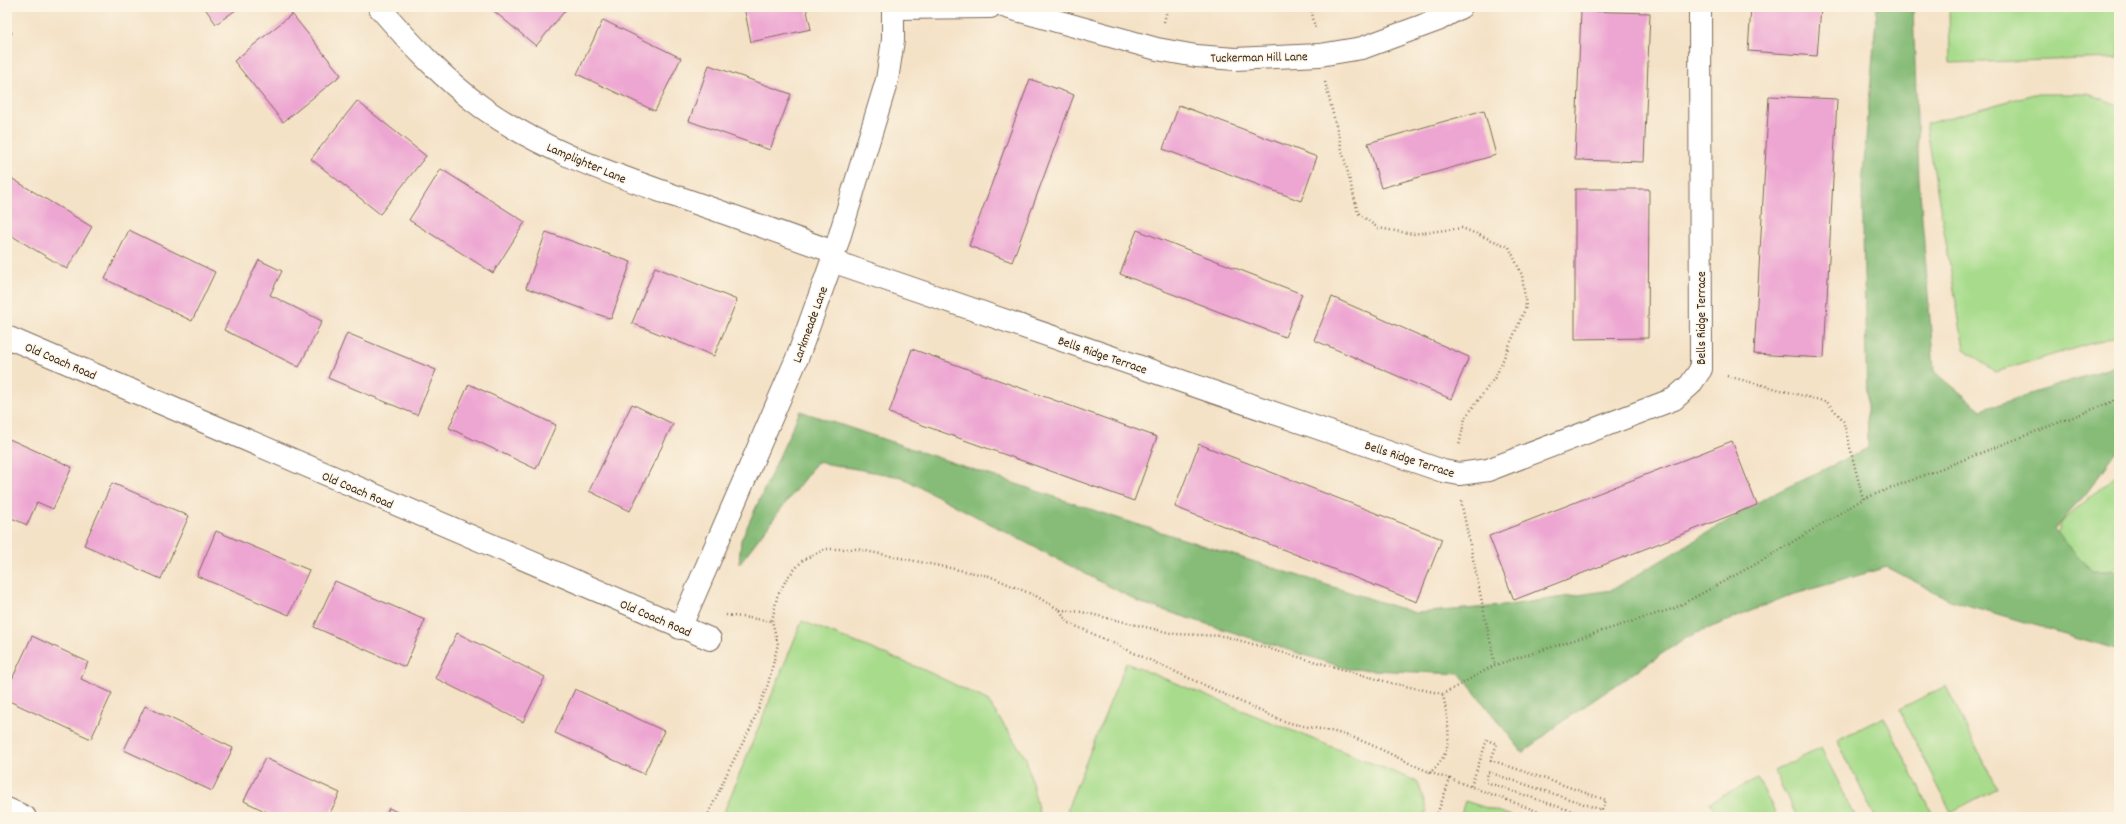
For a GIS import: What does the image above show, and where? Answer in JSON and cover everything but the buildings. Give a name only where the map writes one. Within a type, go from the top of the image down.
[{"type":"street","name":"Lamplighter Lane","points":[[379,7],[405,38],[442,73],[482,107],[524,134],[569,157],[833,256]]},
{"type":"street","points":[[893,8],[990,7]]},
{"type":"street","name":"Tuckerman Hill Lane","points":[[1006,7],[1156,49],[1196,56],[1235,59],[1320,56],[1362,48],[1438,20],[1461,7]]},
{"type":"street","name":"Bells Ridge Terrace","points":[[833,256],[1443,471],[1459,474],[1488,470],[1674,399],[1690,385],[1701,369],[1700,7]]},
{"type":"street","name":"Larkmeade Lane","points":[[680,628],[798,356],[833,256],[886,80],[893,40],[893,8]]},
{"type":"street","name":"Old Coach Road","points":[[7,337],[680,628],[710,639]]},
{"type":"street","points":[[7,809],[25,817]]},
{"type":"path","points":[[1311,7],[1329,103],[1358,213],[1378,228],[1413,234],[1462,228],[1509,247],[1522,275],[1526,307],[1496,376],[1465,418],[1457,454],[1460,495],[1495,665]]},
{"type":"path","points":[[1701,369],[1827,402],[1843,420],[1863,499]]},
{"type":"path","points":[[707,817],[729,769],[751,727],[768,684],[778,644],[772,621],[777,597],[787,578],[802,560],[826,549],[870,551],[989,576],[1036,596],[1060,610],[1082,612],[1175,634],[1224,636],[1391,683],[1443,694],[1495,665],[1675,608],[1763,560],[1863,499],[2119,399]]},
{"type":"path","points":[[1060,610],[1067,622],[1288,723],[1353,737],[1429,773],[1471,786],[1553,817]]},
{"type":"path","points":[[1429,773],[1439,765],[1450,736],[1443,694]]},
{"type":"path","points":[[1471,786],[1487,740],[1497,744],[1490,760],[1606,800],[1602,810],[1488,772],[1486,782],[1589,817]]},
{"type":"path","points":[[1436,817],[1450,779]]},
{"type":"green space","points":[[1877,7],[1913,7],[1919,179],[1934,371],[1981,410],[2119,365],[2119,449],[2085,495],[2054,530],[2092,571],[2119,571],[2119,650],[1950,600],[1887,567],[1785,597],[1685,638],[1563,721],[1523,753],[1460,674],[1348,669],[1141,603],[901,477],[817,462],[739,564],[741,540],[800,411],[1111,516],[1415,613],[1502,606],[1612,590],[1767,497],[1868,448],[1862,187]]},
{"type":"green space","points":[[1949,7],[2119,7],[2119,58],[1950,63]]},
{"type":"green space","points":[[2034,94],[2088,94],[2119,105],[2119,335],[1996,372],[1964,349],[1926,124]]},
{"type":"green space","points":[[2119,472],[2119,565],[2087,589],[2046,572],[2061,523]]},
{"type":"green space","points":[[802,621],[922,669],[987,700],[1026,758],[1040,817],[722,817]]},
{"type":"green space","points":[[1126,663],[1418,782],[1427,811],[1424,817],[1065,817]]},
{"type":"green space","points":[[1946,686],[1997,788],[1951,812],[1899,709]]},
{"type":"green space","points":[[1884,717],[1934,817],[1875,817],[1837,740]]},
{"type":"green space","points":[[1821,748],[1856,817],[1797,817],[1774,771]]},
{"type":"green space","points":[[1758,779],[1777,817],[1718,817],[1710,802]]},
{"type":"green space","points":[[1465,801],[1515,817],[1460,817]]}]
